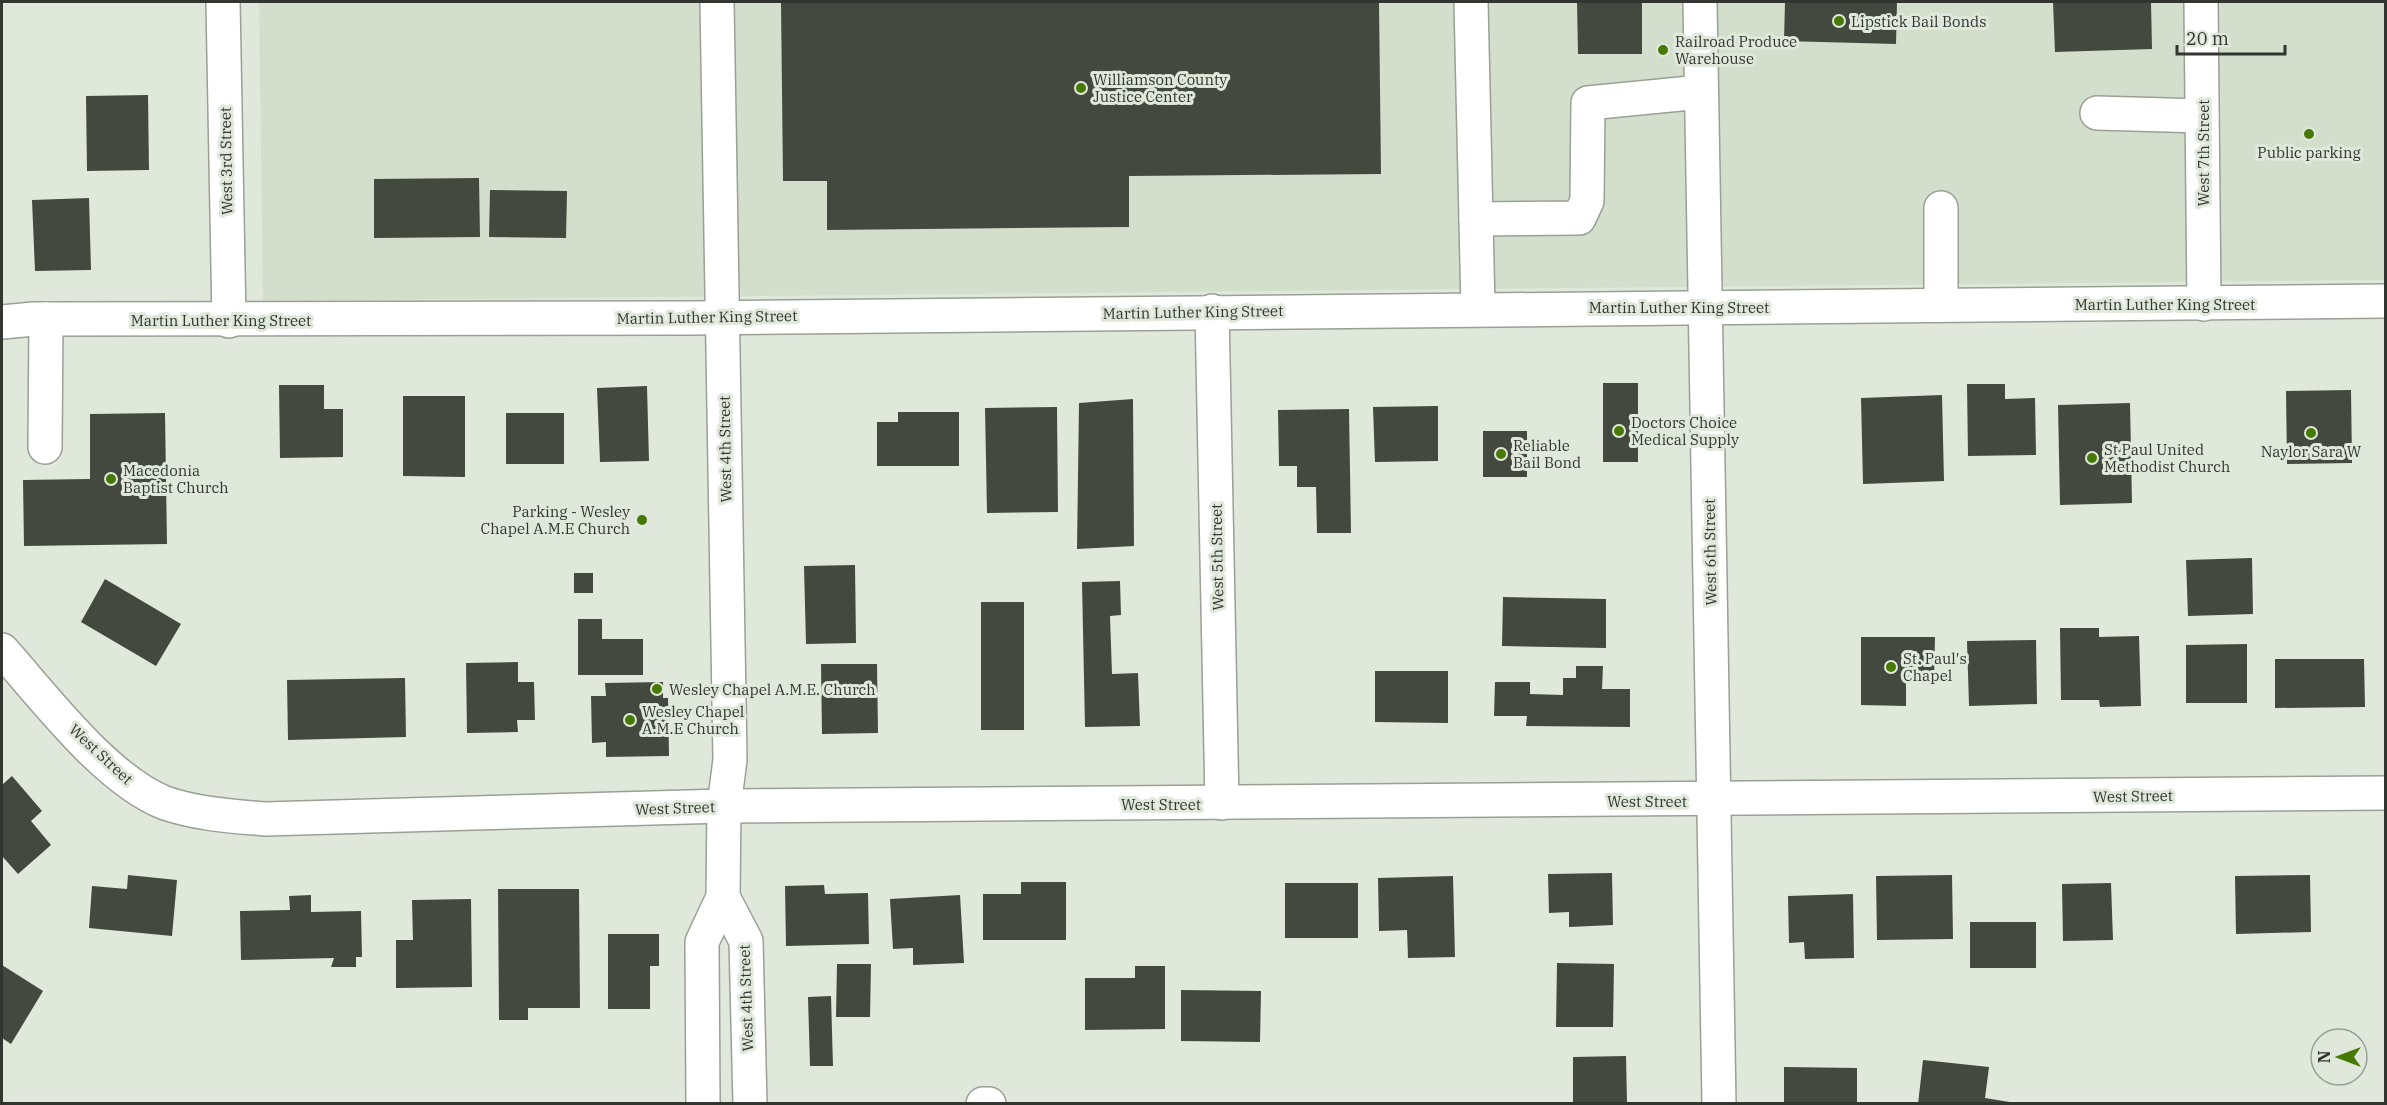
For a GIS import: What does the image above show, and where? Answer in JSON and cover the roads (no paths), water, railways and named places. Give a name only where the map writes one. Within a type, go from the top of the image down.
[{"type":"street","name":"West 3rd Street","points":[[223,2],[229,321]]},
{"type":"street","name":"West 4th Street","points":[[703,1104],[702,942],[723,897],[724,806],[730,760],[717,2]]},
{"type":"street","points":[[1471,2],[1478,308]]},
{"type":"street","name":"West 6th Street","points":[[1700,2],[1719,1104]]},
{"type":"street","name":"West 7th Street","points":[[2201,2],[2204,304]]},
{"type":"street","points":[[1476,219],[1579,218],[1587,201],[1588,104],[1701,92]]},
{"type":"street","points":[[2097,113],[2202,116]]},
{"type":"street","points":[[1941,208],[1941,305]]},
{"type":"street","name":"Martin Luther King Street","points":[[2,322],[46,319],[229,321],[2385,301]]},
{"type":"street","name":"West 5th Street","points":[[1212,311],[1222,803]]},
{"type":"street","points":[[45,447],[46,319]]},
{"type":"street","name":"West Street","points":[[2,650],[73,729],[124,780],[164,802],[209,814],[265,819],[724,806],[2385,793]]},
{"type":"street","name":"West 4th Street","points":[[723,897],[746,941],[750,1104]]},
{"type":"street","points":[[983,1104],[989,1104]]},
{"type":"place","name":"Lipstick Bail Bonds","points":[[1839,21]]},
{"type":"place","name":"Railroad Produce Warehouse","points":[[1663,50]]},
{"type":"place","name":"Williamson County Justice Center","points":[[1081,88]]},
{"type":"place","name":"Public parking","points":[[2309,134]]},
{"type":"place","name":"Doctors Choice Medical Supply","points":[[1619,431]]},
{"type":"place","name":"Naylor Sara W","points":[[2311,433]]},
{"type":"place","name":"Reliable Bail Bond","points":[[1501,454]]},
{"type":"place","name":"St Paul United Methodist Church","points":[[2092,458]]},
{"type":"place","name":"Macedonia Baptist Church","points":[[111,479]]},
{"type":"place","name":"Parking - Wesley Chapel A.M.E Church","points":[[642,520]]},
{"type":"place","name":"St. Paul's Chapel","points":[[1891,667]]},
{"type":"place","name":"Wesley Chapel A.M.E. Church","points":[[657,689]]},
{"type":"place","name":"Wesley Chapel A.M.E Church","points":[[630,720]]}]
